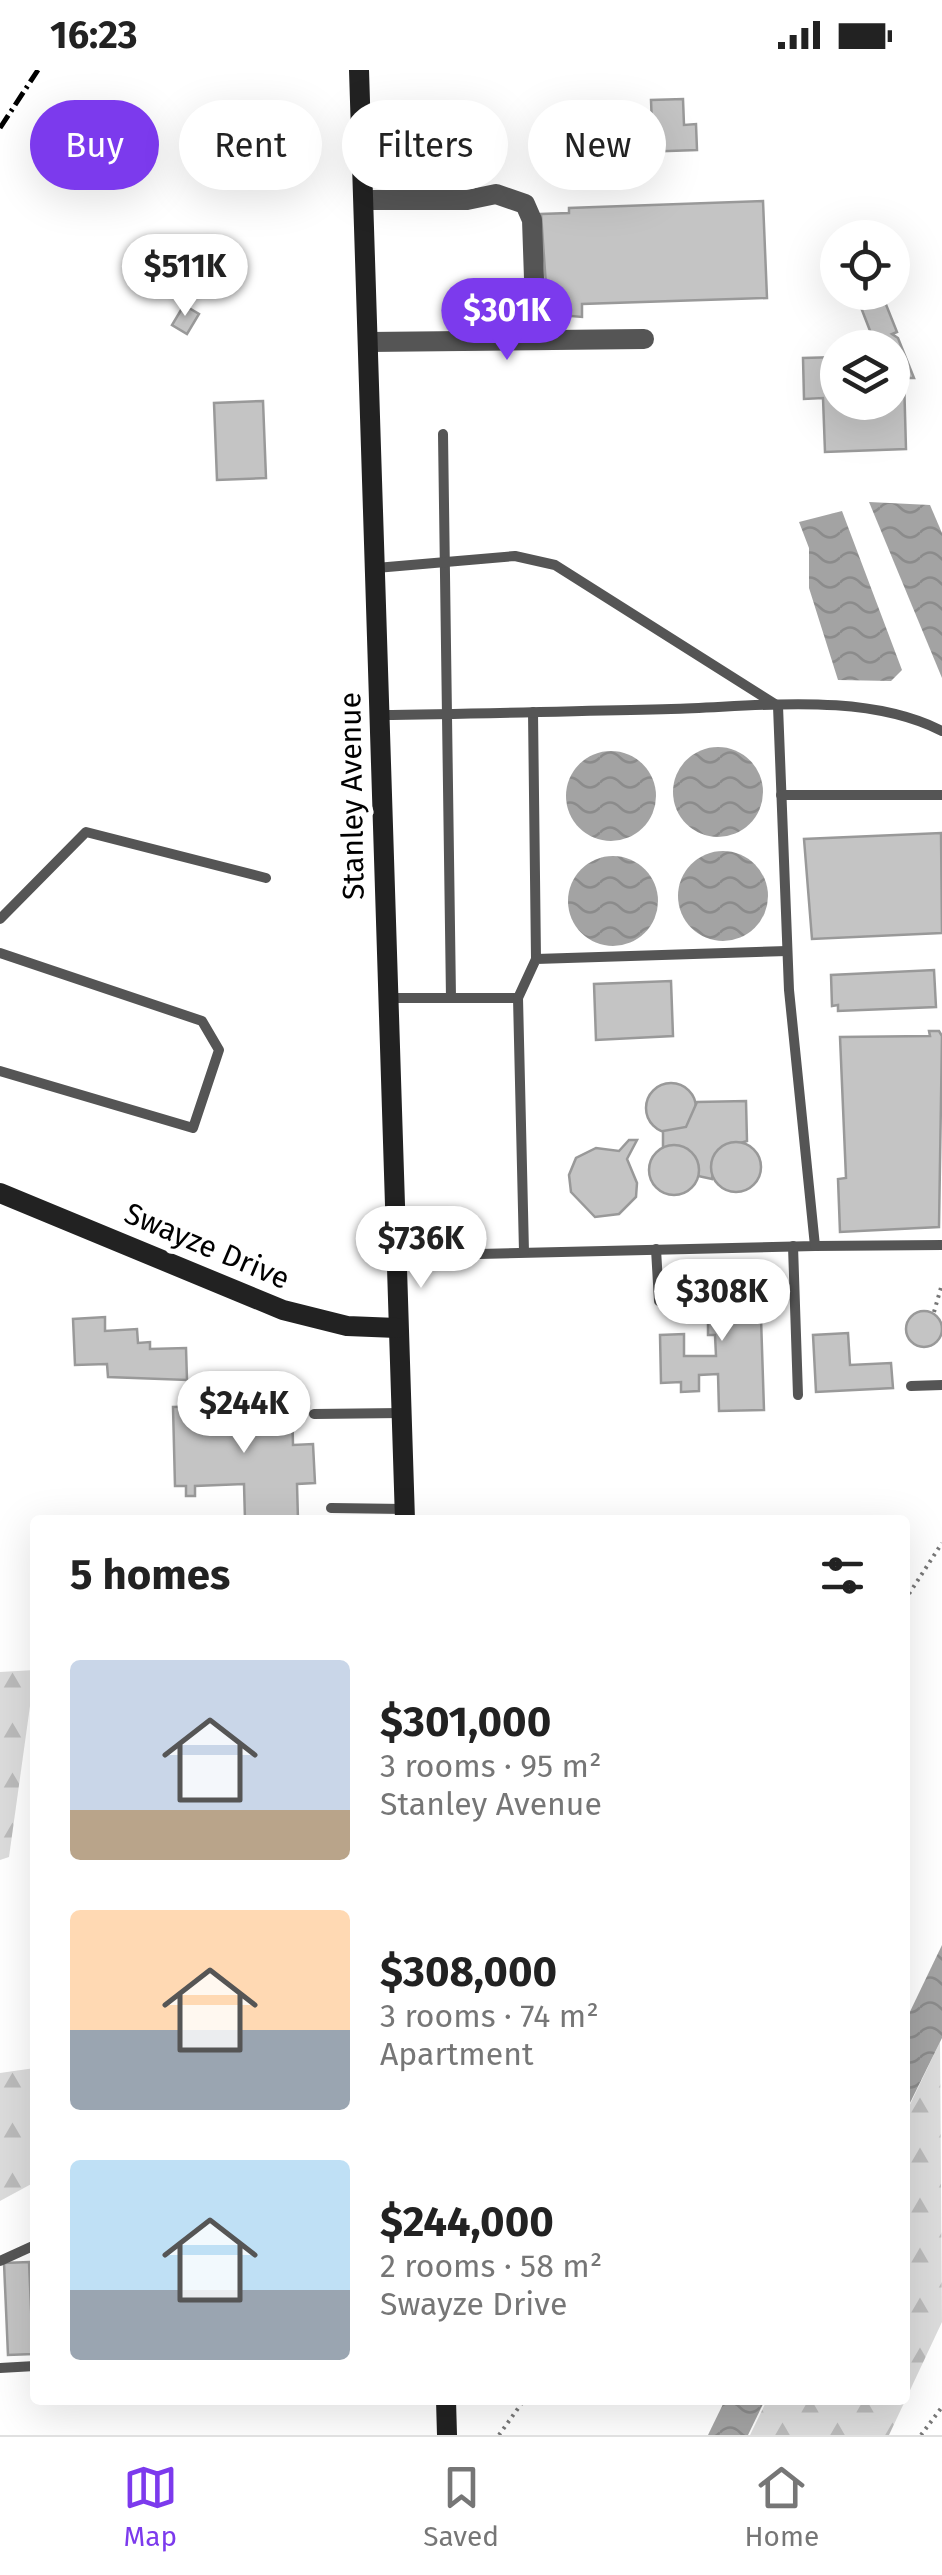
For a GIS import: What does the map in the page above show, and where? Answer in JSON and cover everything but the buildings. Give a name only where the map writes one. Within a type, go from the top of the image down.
[{"type":"main road","name":"Stanley Avenue","points":[[359,70],[405,1515]]},
{"type":"main road","name":"Swayze Drive","points":[[0,1193],[283,1310],[347,1326],[397,1328]]},
{"type":"main road","points":[[446,2405],[447,2435]]},
{"type":"street","points":[[364,200],[467,200],[496,194],[525,204],[532,220],[536,336]]},
{"type":"street","points":[[369,342],[536,336],[644,339]]},
{"type":"lane","points":[[443,434],[450,998]]},
{"type":"lane","points":[[376,568],[515,556],[556,565],[778,706]]},
{"type":"lane","points":[[778,706],[787,950],[815,1246]]},
{"type":"lane","points":[[380,715],[778,706],[877,710],[914,718],[942,732]]},
{"type":"lane","points":[[524,1252],[518,998],[536,959],[533,712]]},
{"type":"lane","points":[[781,795],[942,794]]},
{"type":"lane","points":[[0,919],[86,832],[266,878]]},
{"type":"lane","points":[[536,959],[787,950]]},
{"type":"lane","points":[[0,953],[202,1021],[218,1050],[193,1128],[0,1071]]},
{"type":"lane","points":[[387,998],[518,998]]},
{"type":"lane","points":[[396,1256],[942,1245]]},
{"type":"lane","points":[[793,1246],[798,1394]]},
{"type":"lane","points":[[656,1249],[660,1300]]},
{"type":"lane","points":[[911,1386],[942,1385]]},
{"type":"lane","points":[[314,1414],[401,1412]]},
{"type":"lane","points":[[330,1508],[405,1515]]},
{"type":"lane","points":[[0,2261],[30,2250]]},
{"type":"lane","points":[[0,2351],[0,2368],[30,2366]]},
{"type":"path","points":[[934,1312],[942,1284]]},
{"type":"path","points":[[910,1592],[942,1543]]},
{"type":"path","points":[[499,2435],[520,2405]]},
{"type":"path","points":[[921,2435],[942,2408]]},
{"type":"green space","points":[[30,1670],[30,1706],[9,1857],[0,1860],[0,1672]]},
{"type":"green space","points":[[940,2042],[942,2322],[910,2390],[910,2105]]},
{"type":"green space","points":[[30,2069],[30,2185],[0,2201],[0,2073]]},
{"type":"green space","points":[[765,2405],[903,2405],[889,2435],[750,2435]]},
{"type":"water","points":[[869,502],[930,505],[942,533],[942,678]]},
{"type":"water","points":[[842,511],[902,670],[891,681],[838,680],[809,588],[809,548],[799,522]]},
{"type":"water","points":[[718,747],[750,760],[763,792],[750,824],[718,837],[686,824],[673,792],[686,760]]},
{"type":"water","points":[[611,751],[643,764],[656,796],[643,828],[611,841],[579,828],[566,796],[579,764]]},
{"type":"water","points":[[723,851],[755,864],[768,896],[755,928],[723,941],[691,928],[678,896],[691,864]]},
{"type":"water","points":[[613,856],[645,869],[658,901],[645,933],[613,946],[581,933],[568,901],[581,869]]},
{"type":"water","points":[[942,1945],[942,2038],[910,2103],[910,2012]]},
{"type":"water","points":[[723,2405],[763,2405],[748,2435],[708,2435]]},
{"type":"railway","points":[[0,128],[38,70]]}]
